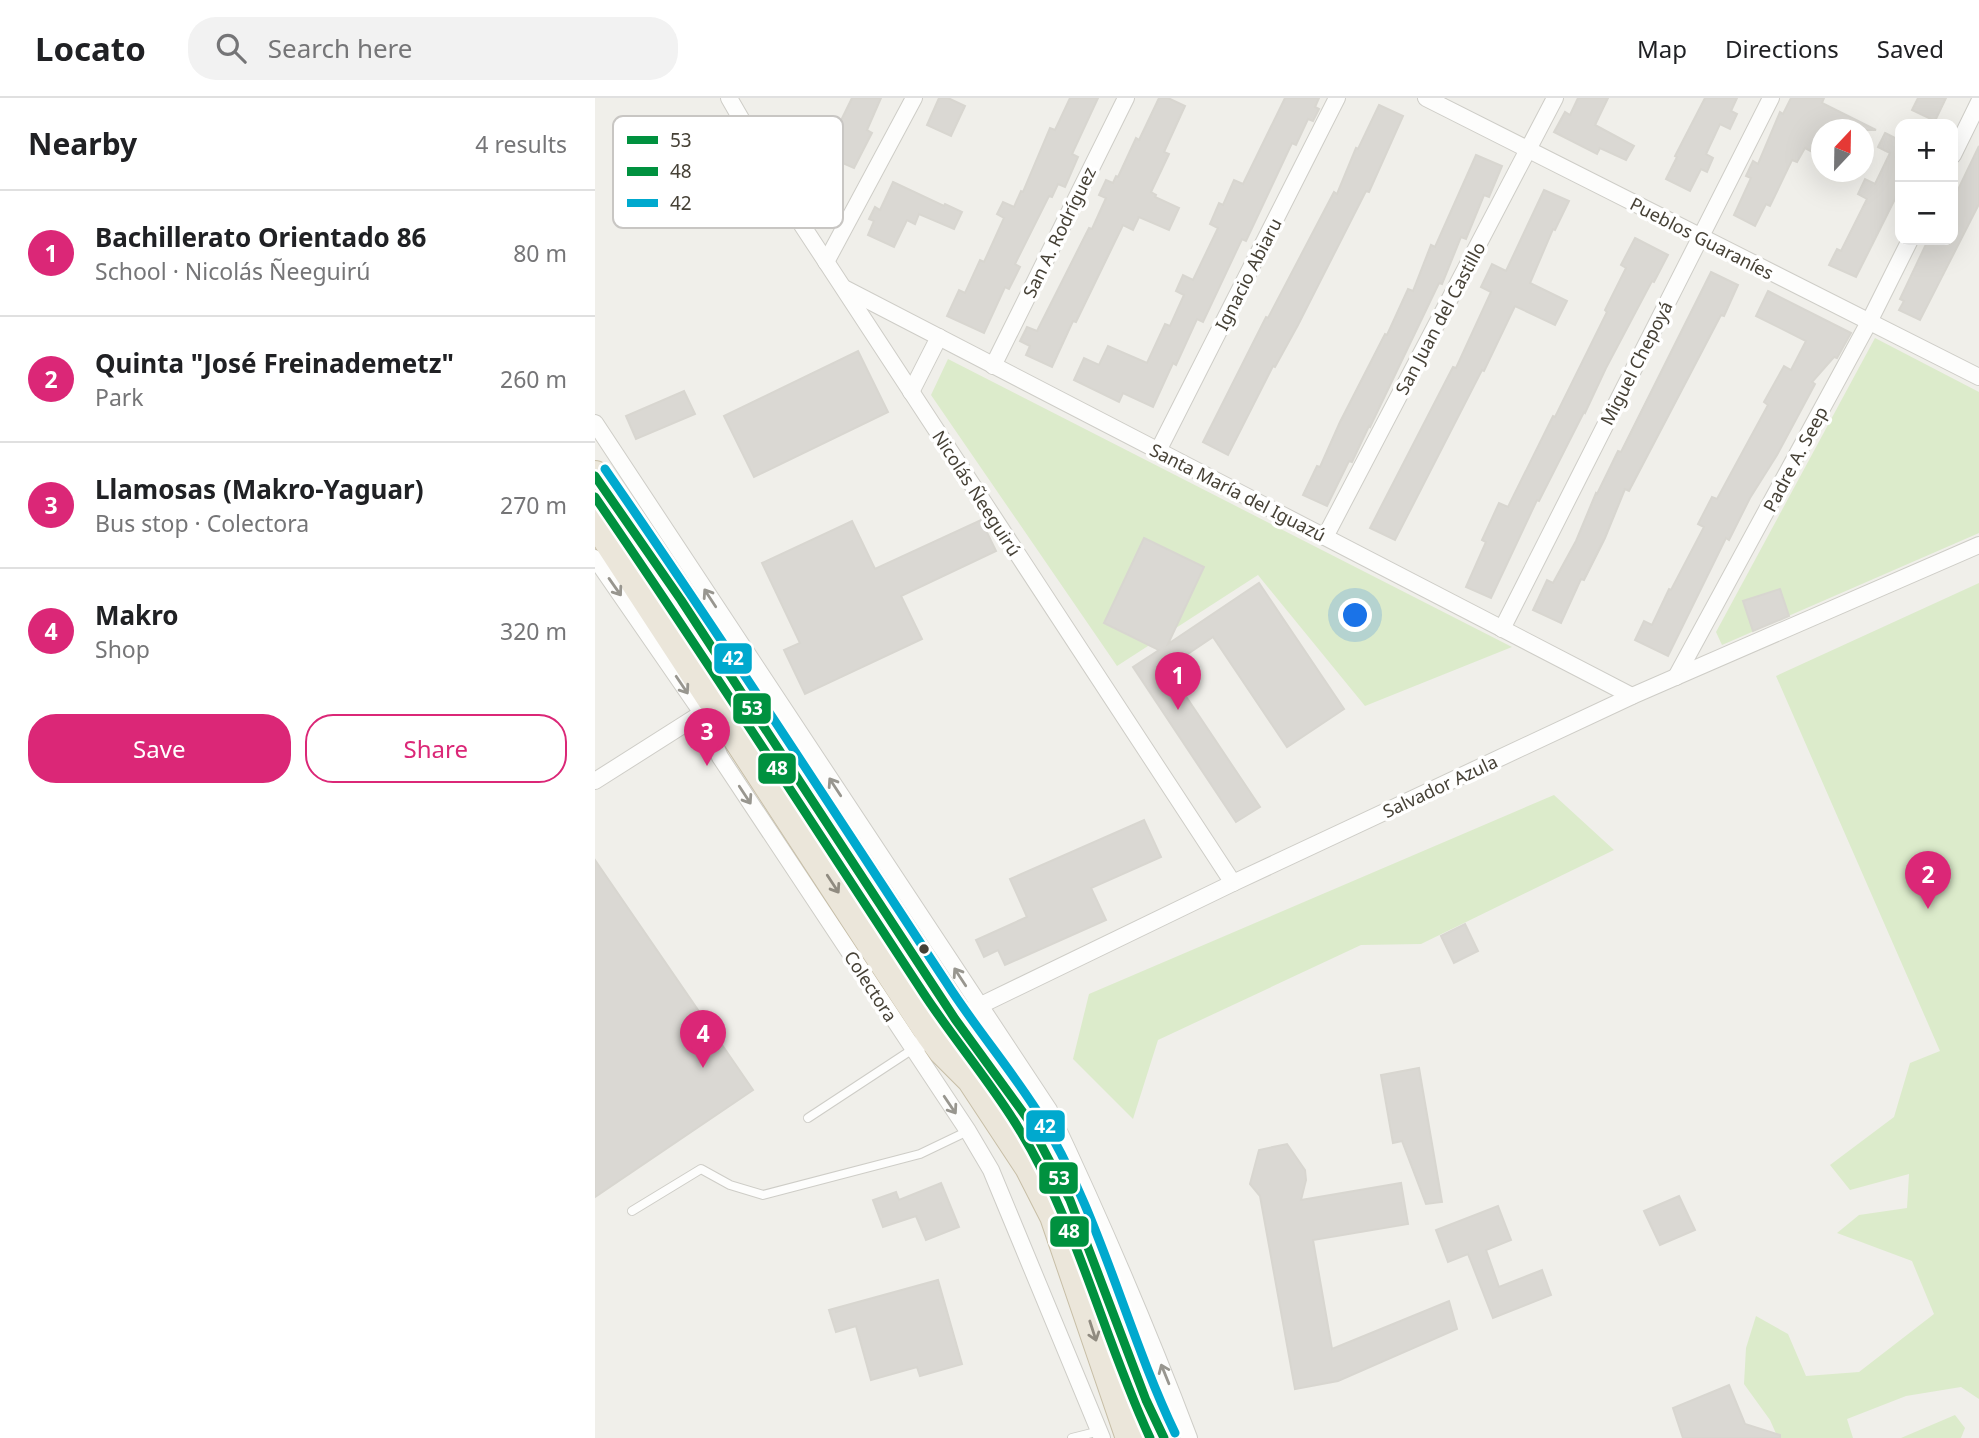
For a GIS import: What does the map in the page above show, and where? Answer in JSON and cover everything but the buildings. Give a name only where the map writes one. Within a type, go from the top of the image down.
[{"type":"highway","points":[[595,476],[681,600],[945,1027],[943,1050],[972,1079],[1030,1167],[1055,1216],[1131,1438]]},
{"type":"highway","points":[[595,519],[945,1027],[1027,1118],[1070,1200],[1146,1400],[1175,1432]]},
{"type":"street","name":"Nicolás Ñeeguirú","points":[[729,98],[739,116]]},
{"type":"street","points":[[826,262],[914,98]]},
{"type":"street","name":"San A. Rodríguez","points":[[993,366],[1126,98]]},
{"type":"street","name":"Ignacio Abiaru","points":[[1158,451],[1338,98]]},
{"type":"street","name":"Pueblos Guaraníes","points":[[1426,98],[1979,377]]},
{"type":"street","name":"San Juan del Castillo","points":[[1325,537],[1555,98]]},
{"type":"street","name":"Miguel Chepoyá","points":[[1502,629],[1771,98]]},
{"type":"street","points":[[1958,145],[1979,102]]},
{"type":"street","name":"Nicolás Ñeeguirú","points":[[804,228],[1233,883]]},
{"type":"street","name":"Padre A. Seep","points":[[1677,677],[1869,322],[1908,245]]},
{"type":"street","name":"Santa María del Iguazú","points":[[843,288],[1632,696]]},
{"type":"street","points":[[911,392],[939,337]]},
{"type":"street","points":[[595,423],[945,1027]]},
{"type":"street","name":"Salvador Azula","points":[[945,1027],[1233,883],[1632,696],[1979,545]]},
{"type":"street","name":"Colectora","points":[[595,558],[702,713],[720,757],[945,1027],[968,1131],[991,1170],[1101,1434]]},
{"type":"street","points":[[595,781],[702,713]]},
{"type":"lane","points":[[808,1118],[945,1027]]},
{"type":"lane","points":[[632,1211],[701,1168],[730,1185],[763,1195],[920,1154],[968,1131]]},
{"type":"lane","points":[[1072,1438],[1101,1434]]},
{"type":"green space","points":[[1875,338],[1979,392],[1979,533],[1722,645],[1716,632]]},
{"type":"green space","points":[[948,359],[1512,647],[1365,706],[1258,575],[1117,666],[931,395]]},
{"type":"green space","points":[[1979,583],[1979,1399],[1961,1387],[1906,1396],[1847,1419],[1853,1438],[1778,1438],[1770,1420],[1744,1384],[1746,1348],[1756,1316],[1788,1334],[1806,1376],[1859,1372],[1934,1314],[1912,1261],[1837,1233],[1859,1215],[1907,1208],[1909,1174],[1850,1190],[1830,1165],[1894,1117],[1910,1063],[1940,1051],[1776,676]]},
{"type":"green space","points":[[1554,795],[1614,850],[1421,944],[1361,945],[1158,1040],[1133,1119],[1073,1059],[1089,994]]},
{"type":"green space","points":[[1955,1415],[1965,1428],[1961,1438],[1901,1438]]},
{"type":"transit line","name":"42","points":[[605,469],[735,660],[957,998],[1037,1111],[1078,1188],[1175,1433]]},
{"type":"transit line","name":"53","points":[[595,476],[681,600],[955,1019],[1027,1118],[1070,1200],[1146,1400],[1164,1438]]},
{"type":"transit line","name":"48","points":[[595,497],[924,994],[1016,1124],[1037,1161],[1073,1239],[1150,1438]]},
{"type":"place","name":"Bachillerato Orientado 86","points":[[1178,710]]},
{"type":"place","name":"Llamosas (Makro-Yaguar)","points":[[707,766]]},
{"type":"place","name":"Quinta \"José Freinademetz\"","points":[[1928,909]]},
{"type":"place","name":"Makro","points":[[703,1068]]}]
